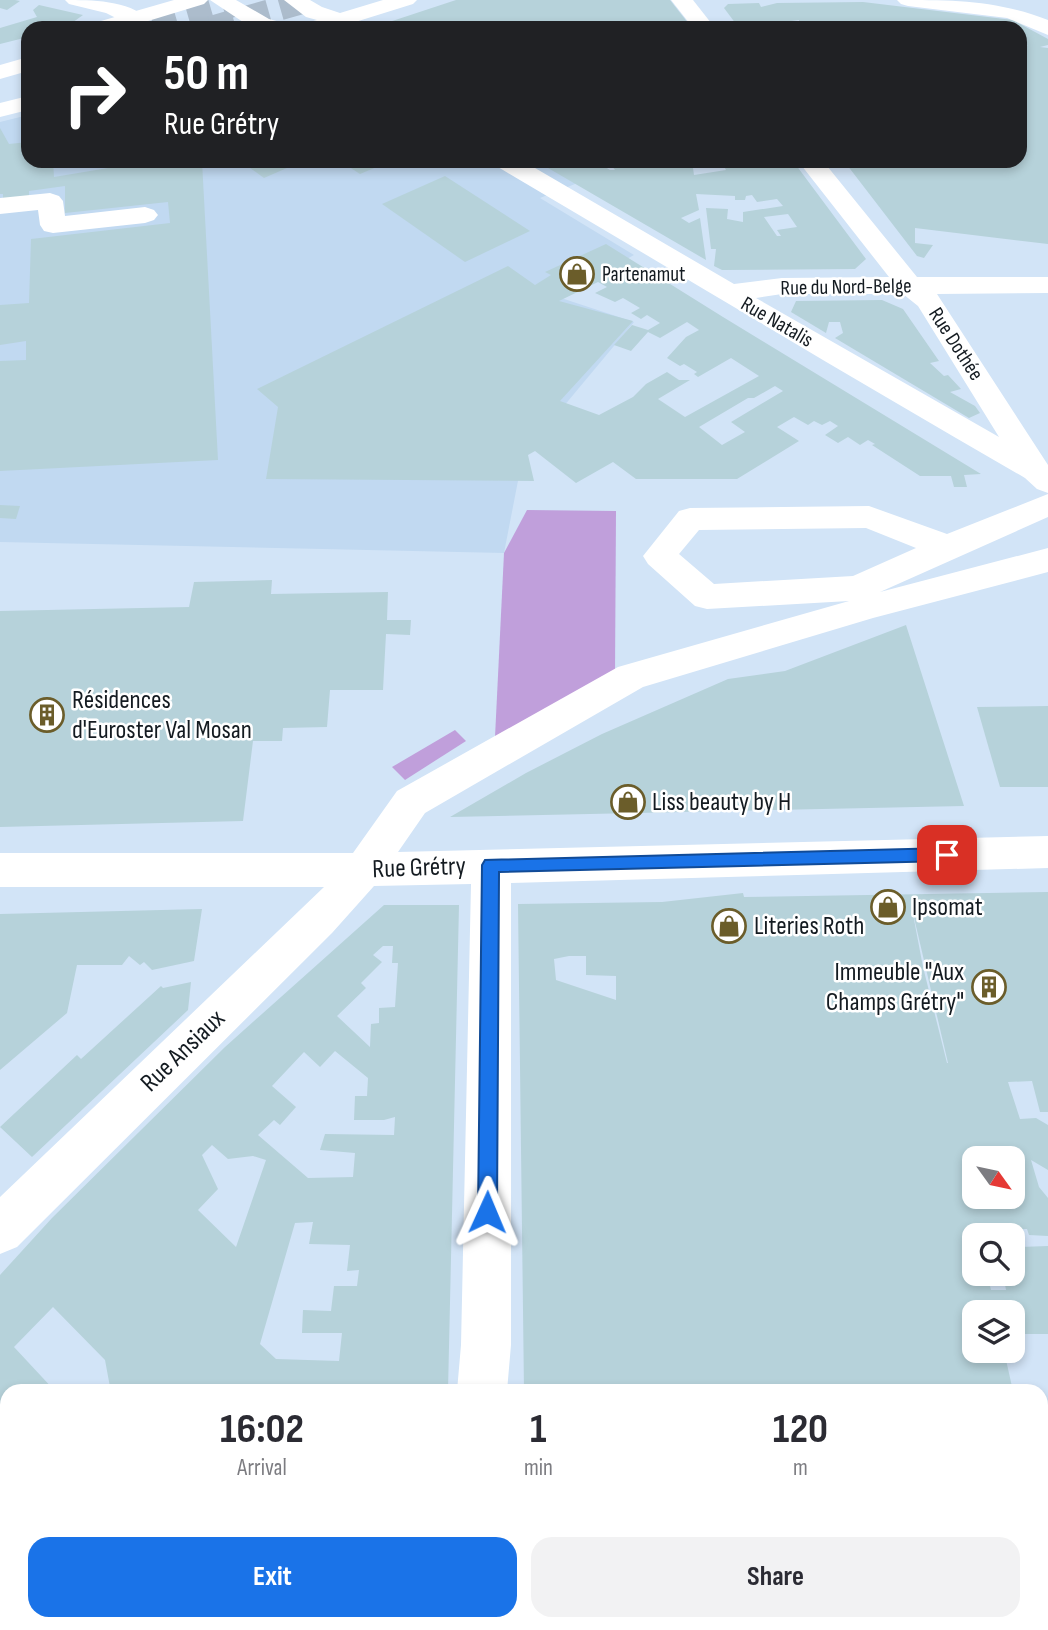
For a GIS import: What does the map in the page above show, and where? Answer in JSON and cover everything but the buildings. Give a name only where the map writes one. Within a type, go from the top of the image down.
[{"type":"street","points":[[76,0],[113,8],[149,21],[197,0]]},
{"type":"street","points":[[221,0],[290,20],[341,20],[406,0]]},
{"type":"street","points":[[248,0],[290,20]]},
{"type":"street","points":[[682,0],[698,21]]},
{"type":"street","points":[[908,0],[1012,12],[1048,28]]},
{"type":"street","points":[[0,55],[21,50]]},
{"type":"street","points":[[0,72],[21,66]]},
{"type":"street","points":[[0,87],[21,81]]},
{"type":"street","points":[[0,110],[21,105]]},
{"type":"street","name":"Rue Natalis","points":[[517,168],[1042,476]]},
{"type":"street","name":"Rue Dothée","points":[[816,168],[909,285],[929,301],[1042,476]]},
{"type":"street","points":[[0,206],[50,201],[52,225],[145,215]]},
{"type":"street","name":"Rue du Nord-Belge","points":[[728,293],[782,286],[1048,285]]},
{"type":"street","points":[[947,547],[869,517],[690,519],[660,556],[707,597],[858,588],[1048,505]]},
{"type":"street","name":"Rue Ansiaux","points":[[0,1230],[318,921],[364,870],[411,802],[631,677],[873,606],[1048,560]]},
{"type":"street","name":"Rue Grétry","points":[[0,870],[364,870],[1048,852]]},
{"type":"street","points":[[483,1384],[486,1345],[491,865]]},
{"type":"shaded area","points":[[21,117],[21,168],[606,168],[610,170],[540,198],[634,255],[558,297],[634,322],[523,455],[504,553],[0,542],[0,122]]},
{"type":"shaded area","points":[[527,510],[616,511],[615,673],[495,737],[504,553]]},
{"type":"shaded area","points":[[455,730],[466,741],[405,780],[392,767]]},
{"type":"tunnel","points":[[236,21],[309,0]]},
{"type":"tunnel","points":[[178,21],[237,4]]},
{"type":"place","name":"Partenamut","points":[[577,274]]},
{"type":"place","name":"Résidences d'Euroster Val Mosan","points":[[47,715]]},
{"type":"place","name":"Liss beauty by H","points":[[628,802]]},
{"type":"place","name":"Ipsomat","points":[[888,907]]},
{"type":"place","name":"Literies Roth","points":[[729,926]]},
{"type":"place","name":"Immeuble \"Aux Champs Grétry\"","points":[[989,987]]},
{"type":"route","points":[[487,1212],[491,865],[947,855]]}]
